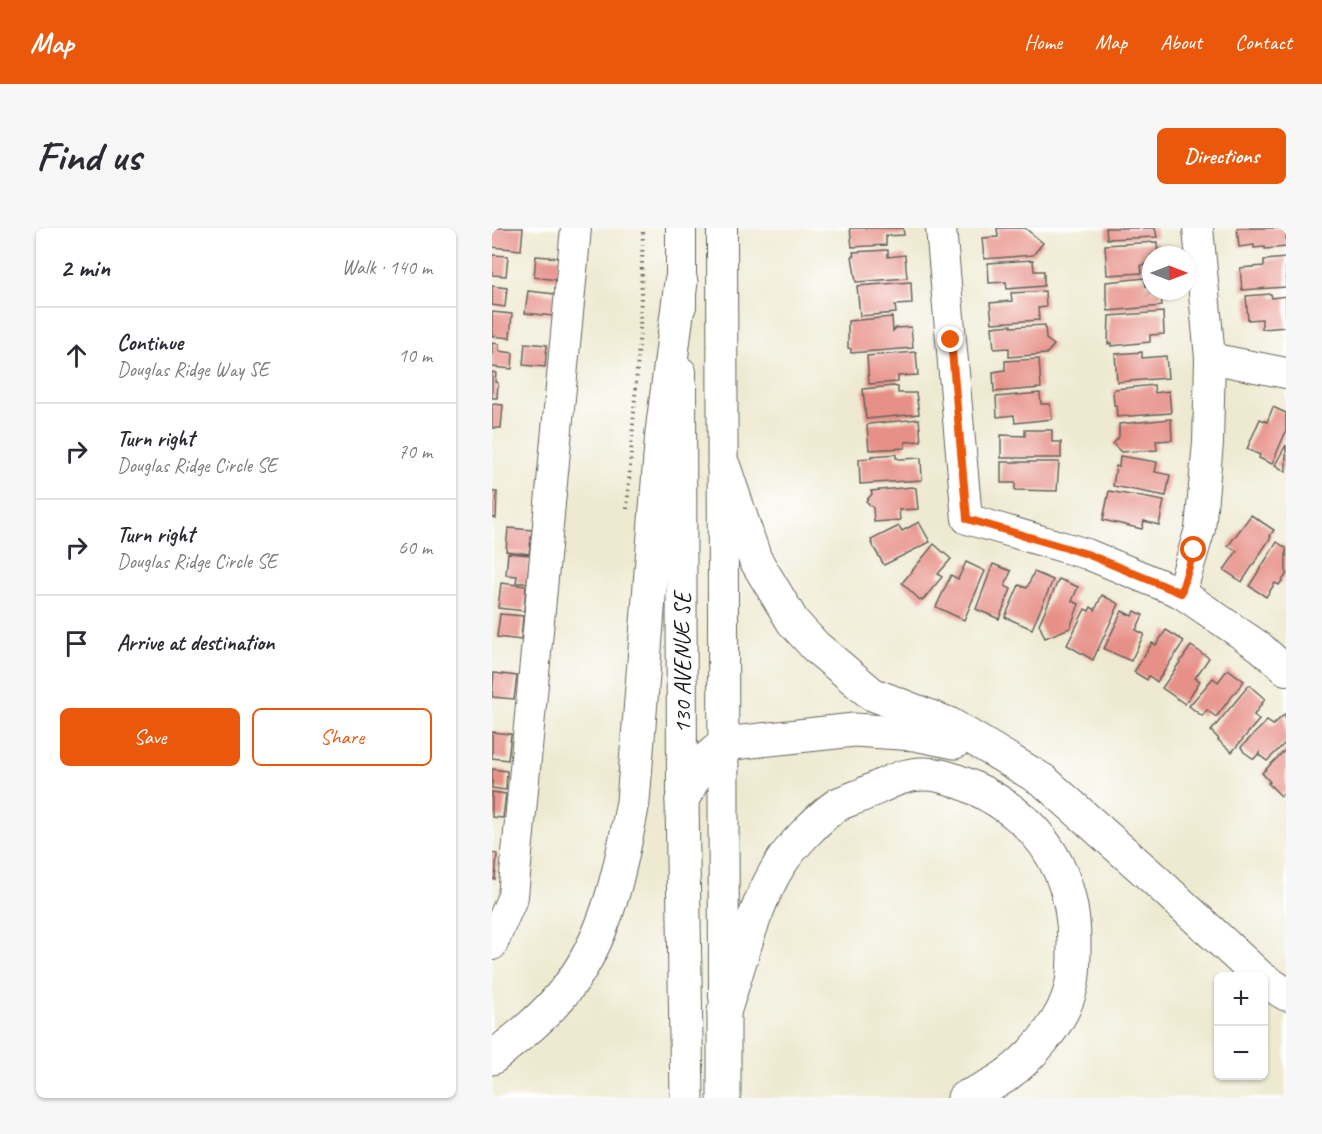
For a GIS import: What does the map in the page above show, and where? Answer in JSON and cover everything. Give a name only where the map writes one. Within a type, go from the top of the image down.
[{"type":"main road","points":[[492,1058],[524,1032],[564,992],[590,952],[610,904],[623,861],[633,802],[662,432],[681,282]]},
{"type":"main road","points":[[724,466],[755,559],[793,622],[816,647],[872,694],[949,724],[1044,781],[1255,972]]},
{"type":"main road","points":[[682,800],[703,762],[724,744],[854,730],[915,734],[992,749]]},
{"type":"main road","points":[[724,1012],[764,892],[781,862],[809,830],[836,806],[894,778],[926,774],[965,783],[998,800],[1037,834],[1053,855],[1070,899],[1075,929],[1074,964],[1068,1000],[1052,1027],[1036,1048],[1008,1074],[964,1098]]},
{"type":"main road","name":"130 AVENUE SE","points":[[682,800],[687,1084]]},
{"type":"main road","points":[[1268,983],[1286,994]]},
{"type":"main road","name":"130 AVENUE SE","points":[[724,1012],[724,1084]]},
{"type":"street","points":[[492,945],[513,896],[576,228]]},
{"type":"street","name":"130 AVENUE SE","points":[[681,228],[682,800]]},
{"type":"street","name":"130 AVENUE SE","points":[[722,228],[724,1012]]},
{"type":"street","points":[[941,228],[967,519],[1087,554],[1181,593],[1260,647],[1286,669]]},
{"type":"street","points":[[1181,593],[1200,529],[1208,443],[1210,358],[1198,228]]},
{"type":"street","points":[[1210,358],[1286,373]]},
{"type":"path","points":[[626,515],[640,328],[642,228]]},
{"type":"building","points":[[492,228],[523,228],[521,250],[492,247]]},
{"type":"building","points":[[850,228],[903,228],[904,235],[886,236],[886,245],[852,247]]},
{"type":"building","points":[[997,228],[1025,228],[1043,243],[1033,255],[984,259],[982,238],[998,237]]},
{"type":"building","points":[[1106,228],[1155,228],[1157,237],[1107,239]]},
{"type":"building","points":[[1237,228],[1286,228],[1286,247],[1265,249],[1265,247],[1254,248],[1254,245],[1239,247]]},
{"type":"building","points":[[1157,242],[1157,246],[1142,246],[1142,273],[1107,275],[1105,245]]},
{"type":"building","points":[[888,250],[888,257],[905,255],[907,278],[856,282],[853,252]]},
{"type":"building","points":[[492,255],[508,256],[506,276],[492,275]]},
{"type":"building","points":[[536,256],[560,258],[557,280],[534,277]]},
{"type":"building","points":[[1286,258],[1286,287],[1242,290],[1240,268],[1264,266],[1264,260]]},
{"type":"building","points":[[1033,260],[1034,271],[1044,271],[1044,286],[1007,289],[1006,282],[989,283],[988,263]]},
{"type":"building","points":[[1142,278],[1142,300],[1162,300],[1162,306],[1108,311],[1106,282]]},
{"type":"building","points":[[911,282],[912,304],[895,305],[896,313],[860,316],[857,286]]},
{"type":"building","points":[[492,286],[507,288],[505,307],[492,305]]},
{"type":"building","points":[[528,291],[555,294],[553,316],[525,313]]},
{"type":"building","points":[[1045,291],[1046,307],[1038,308],[1039,320],[992,323],[990,303],[1012,301],[1011,293]]},
{"type":"building","points":[[1271,294],[1272,298],[1286,296],[1286,327],[1262,329],[1262,319],[1248,320],[1246,296]]},
{"type":"building","points":[[492,312],[512,314],[510,338],[492,336]]},
{"type":"building","points":[[1163,312],[1164,334],[1150,335],[1150,342],[1111,346],[1111,343],[1108,344],[1109,316]]},
{"type":"building","points":[[892,317],[893,331],[896,328],[911,327],[913,348],[851,353],[851,349],[848,348],[848,321]]},
{"type":"building","points":[[1011,325],[1011,327],[1045,325],[1046,339],[1054,345],[1046,354],[1009,357],[1009,348],[994,349],[992,327]]},
{"type":"building","points":[[492,343],[499,344],[499,351],[513,353],[512,369],[492,367]]},
{"type":"building","points":[[525,343],[547,345],[545,367],[523,365]]},
{"type":"building","points":[[916,352],[918,375],[898,376],[898,382],[869,384],[867,356]]},
{"type":"building","points":[[1142,352],[1142,358],[1166,356],[1168,378],[1117,382],[1115,354]]},
{"type":"building","points":[[1039,359],[1041,388],[994,392],[993,372],[1005,370],[1005,361]]},
{"type":"building","points":[[492,372],[496,373],[495,382],[498,383],[497,398],[492,398]]},
{"type":"building","points":[[1154,385],[1155,393],[1169,391],[1171,413],[1117,417],[1113,391],[1115,389]]},
{"type":"building","points":[[898,387],[898,393],[916,393],[919,414],[866,419],[863,389]]},
{"type":"building","points":[[1040,393],[1041,404],[1050,404],[1052,419],[1015,423],[1014,415],[997,417],[996,397]]},
{"type":"building","points":[[492,404],[503,405],[501,428],[492,428]]},
{"type":"building","points":[[1273,407],[1286,413],[1286,431],[1272,464],[1247,449],[1260,419],[1267,422]]},
{"type":"building","points":[[919,419],[921,441],[905,442],[905,448],[869,450],[867,426],[869,424]]},
{"type":"building","points":[[1171,419],[1172,440],[1156,441],[1157,450],[1121,452],[1113,444],[1119,437],[1119,424]]},
{"type":"building","points":[[1025,430],[1052,430],[1052,442],[1061,442],[1061,458],[1001,458],[1001,435],[1025,436]]},
{"type":"building","points":[[1286,445],[1286,472],[1275,465]]},
{"type":"building","points":[[896,454],[896,458],[900,459],[921,458],[922,480],[860,484],[859,459]]},
{"type":"building","points":[[1120,456],[1157,462],[1155,472],[1170,475],[1166,496],[1113,486]]},
{"type":"building","points":[[1001,462],[1059,462],[1057,491],[1015,490],[1015,483],[1001,483]]},
{"type":"building","points":[[916,488],[918,509],[899,510],[900,520],[874,522],[873,508],[866,501],[872,494],[871,491]]},
{"type":"building","points":[[1109,491],[1164,501],[1159,525],[1144,521],[1142,529],[1103,520]]},
{"type":"building","points":[[492,492],[497,492],[496,518],[492,517]]},
{"type":"building","points":[[1251,515],[1274,530],[1242,582],[1224,570],[1237,551],[1228,546]]},
{"type":"building","points":[[919,522],[930,542],[884,565],[871,540],[899,526],[902,531]]},
{"type":"building","points":[[508,528],[532,530],[529,554],[506,551]]},
{"type":"building","points":[[1277,542],[1286,548],[1286,575],[1279,585],[1275,583],[1266,597],[1249,586]]},
{"type":"building","points":[[934,544],[951,559],[938,574],[942,577],[923,600],[920,600],[902,583]]},
{"type":"building","points":[[508,553],[530,555],[527,583],[516,583],[517,576],[506,575]]},
{"type":"building","points":[[966,562],[985,571],[964,620],[936,607],[951,575],[958,579]]},
{"type":"building","points":[[993,564],[1011,571],[1005,586],[1011,589],[999,619],[976,609]]},
{"type":"building","points":[[1034,572],[1053,580],[1032,629],[1005,617],[1019,585],[1027,588]]},
{"type":"building","points":[[1059,579],[1078,587],[1072,601],[1079,604],[1070,628],[1045,638],[1039,624]]},
{"type":"building","points":[[501,583],[526,586],[524,611],[498,608]]},
{"type":"building","points":[[1102,595],[1119,604],[1093,660],[1067,645],[1085,609],[1089,611],[1091,607],[1095,610]]},
{"type":"building","points":[[1122,611],[1132,616],[1135,611],[1143,615],[1136,630],[1144,634],[1131,661],[1104,649]]},
{"type":"building","points":[[500,614],[523,616],[521,640],[497,637]]},
{"type":"building","points":[[1166,630],[1184,641],[1157,682],[1149,676],[1147,680],[1134,672],[1152,643],[1156,645]]},
{"type":"building","points":[[1191,646],[1209,658],[1195,678],[1200,681],[1185,704],[1162,688]]},
{"type":"building","points":[[1228,669],[1244,681],[1216,717],[1207,710],[1202,716],[1189,706],[1213,678],[1218,682]]},
{"type":"building","points":[[494,673],[517,676],[514,699],[492,697]]},
{"type":"building","points":[[1249,685],[1265,699],[1254,715],[1259,720],[1232,752],[1211,731]]},
{"type":"building","points":[[1285,714],[1286,742],[1267,761],[1259,753],[1254,759],[1244,752],[1241,747],[1267,721],[1273,725]]},
{"type":"building","points":[[492,732],[511,734],[508,760],[492,758]]},
{"type":"building","points":[[1286,749],[1286,791],[1281,796],[1262,773]]},
{"type":"building","points":[[492,769],[507,771],[506,790],[492,788]]},
{"type":"building","points":[[492,792],[506,794],[503,818],[492,817]]},
{"type":"building","points":[[492,853],[497,854],[495,879],[492,879]]},
{"type":"route","points":[[951,340],[967,519],[1087,554],[1181,593],[1194,550]]}]
